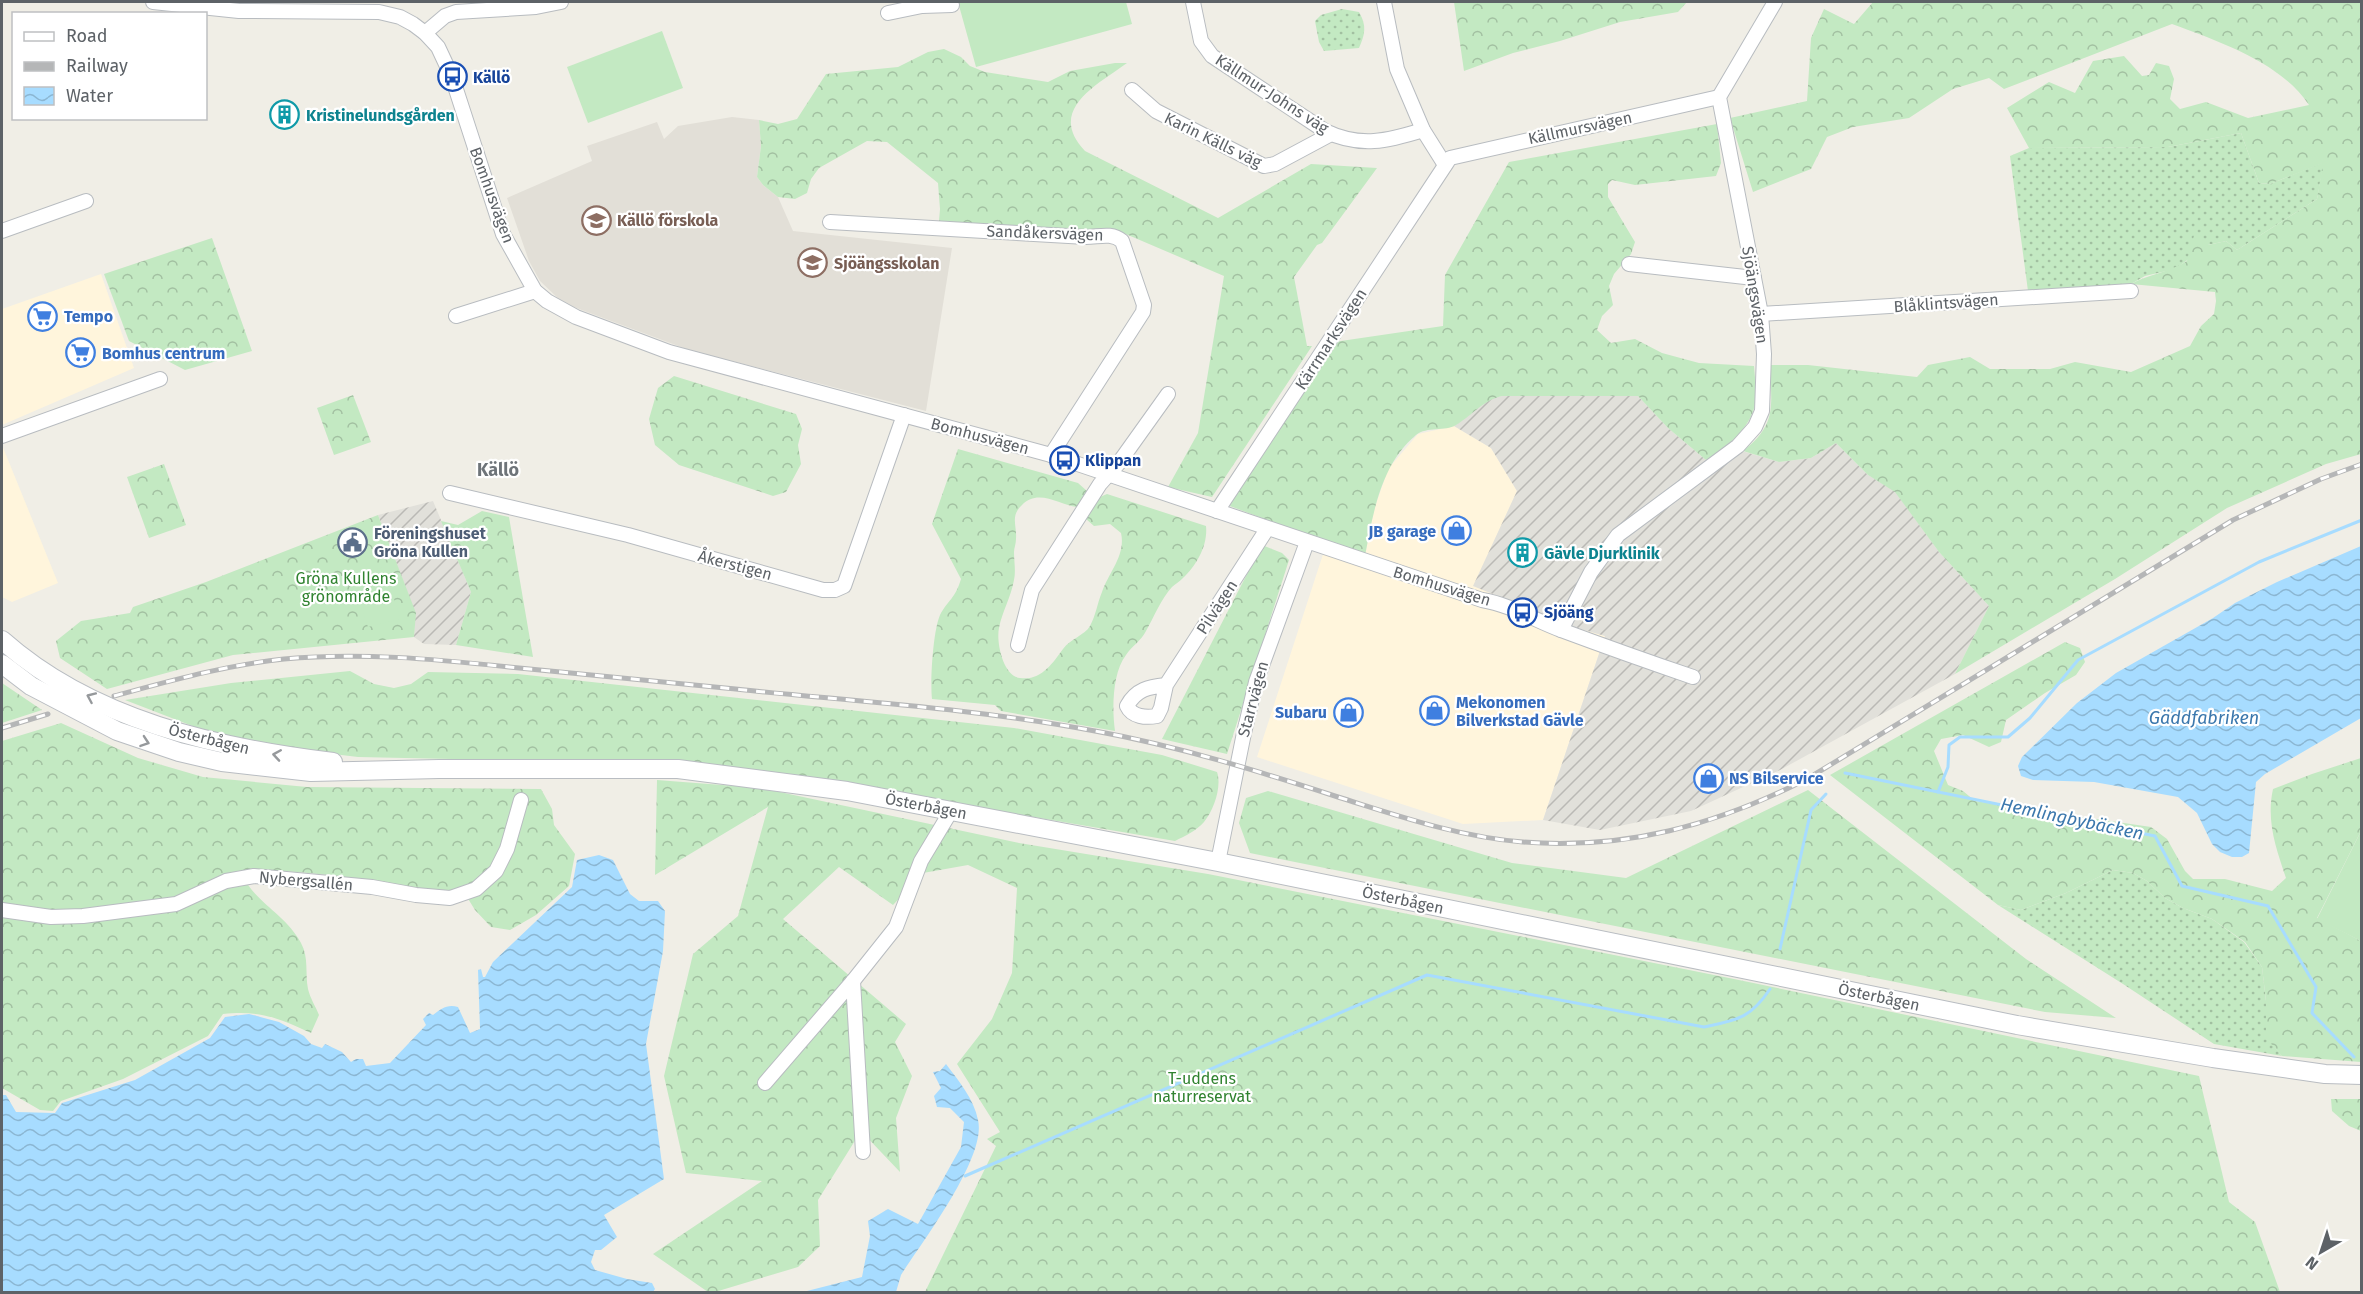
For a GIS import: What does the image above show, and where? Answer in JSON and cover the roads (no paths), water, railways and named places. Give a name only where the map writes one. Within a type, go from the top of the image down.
[{"type":"main road","name":"Österbågen","points":[[2,640],[40,669],[82,693],[153,723],[209,742],[340,763],[440,769]]},
{"type":"main road","name":"Österbågen","points":[[2,664],[31,686],[117,731],[178,752],[230,764],[287,770],[356,771],[678,769],[847,790],[1218,862],[2017,1025],[2212,1058],[2325,1074],[2361,1075]]},
{"type":"street","points":[[153,2],[238,11],[379,12],[400,17],[425,33],[445,16],[456,12],[536,7],[561,2]]},
{"type":"street","name":"Källmur-Johns väg","points":[[1193,2],[1201,41],[1212,56],[1331,134],[1355,141],[1381,142],[1424,130]]},
{"type":"street","points":[[1384,2],[1397,69],[1424,130],[1445,165]]},
{"type":"street","points":[[1719,97],[1775,2]]},
{"type":"street","points":[[888,13],[922,4],[952,5]]},
{"type":"street","name":"Bomhusvägen","points":[[425,33],[438,47],[450,73],[503,234],[535,291],[547,301],[576,317],[669,352],[1051,455],[1267,529],[1523,612],[1560,630],[1693,677]]},
{"type":"street","name":"Karin Källs väg","points":[[1132,90],[1156,111],[1264,166],[1275,164],[1331,134]]},
{"type":"street","name":"Källmursvägen","points":[[1445,165],[1450,158],[1457,156],[1719,97]]},
{"type":"street","name":"Sjöängsvägen","points":[[1560,630],[1591,572],[1618,535],[1738,446],[1755,427],[1762,411],[1764,395],[1761,314],[1719,97]]},
{"type":"street","name":"Kärrmarksvägen","points":[[1217,512],[1445,165]]},
{"type":"street","points":[[2,231],[86,201]]},
{"type":"street","name":"Sandåkersvägen","points":[[830,222],[1086,237],[1112,236],[1122,241],[1144,305],[1143,312],[1051,455]]},
{"type":"street","points":[[1629,264],[1754,278]]},
{"type":"street","points":[[456,316],[535,291]]},
{"type":"street","name":"Blåklintsvägen","points":[[1761,314],[2131,291]]},
{"type":"street","points":[[2,436],[160,379]]},
{"type":"street","points":[[1018,645],[1032,590],[1100,484],[1118,464],[1168,394]]},
{"type":"street","name":"Åkerstigen","points":[[450,494],[628,535],[823,590],[835,590],[844,586],[904,415]]},
{"type":"street","name":"Pilvägen","points":[[1167,685],[1267,529]]},
{"type":"street","name":"Starrvägen","points":[[1218,862],[1256,682],[1307,542]]},
{"type":"street","name":"Nybergsallén","points":[[2,910],[51,917],[83,916],[176,904],[226,881],[254,876],[372,887],[450,898],[476,889],[496,871],[507,849],[521,800]]},
{"type":"street","points":[[765,1083],[896,927],[921,861],[951,811]]},
{"type":"street","points":[[853,981],[863,1152]]},
{"type":"water","name":"Gäddfabriken","points":[[2361,546],[2361,718],[2265,774],[2256,782],[2249,853],[2242,857],[2232,857],[2220,852],[2212,844],[2197,813],[2178,797],[2094,782],[2033,780],[2021,776],[2018,766],[2022,757],[2077,703],[2116,673],[2235,603],[2277,582]]},
{"type":"water","points":[[599,855],[613,860],[630,894],[639,901],[658,901],[665,911],[663,951],[646,1044],[664,1179],[604,1215],[617,1237],[601,1250],[595,1250],[591,1262],[595,1270],[652,1283],[655,1289],[653,1292],[2,1292],[2,1095],[6,1095],[16,1112],[55,1113],[62,1103],[135,1080],[210,1038],[225,1017],[249,1014],[279,1022],[304,1036],[311,1044],[322,1048],[325,1044],[342,1052],[351,1062],[363,1059],[366,1066],[390,1063],[426,1025],[423,1019],[429,1013],[433,1015],[447,1007],[458,1007],[470,1033],[480,1029],[478,970],[481,969],[485,977],[493,962],[572,887],[577,860]]},
{"type":"water","points":[[946,1064],[973,1105],[978,1120],[978,1136],[973,1155],[963,1177],[901,1275],[896,1292],[803,1292],[862,1277],[870,1236],[868,1221],[888,1209],[918,1224],[961,1147],[964,1122],[950,1108],[937,1107],[934,1096],[941,1088],[933,1072],[940,1071]]},
{"type":"waterway","points":[[1938,792],[1948,767],[1949,745],[1960,737],[2008,737],[2030,718],[2078,660],[2259,562],[2362,520]]},
{"type":"waterway","name":"Hemlingbybäcken","points":[[1845,773],[2155,836],[2182,886],[2268,906],[2316,987],[2312,1013],[2354,1057]]},
{"type":"waterway","points":[[1780,949],[1811,810],[1826,794]]},
{"type":"waterway","points":[[965,1176],[1427,975],[1704,1027],[1742,1017],[1756,1007],[1770,989]]},
{"type":"railway","points":[[114,696],[198,674],[284,659],[368,656],[453,661],[910,706],[1049,723],[1187,752],[1452,831],[1523,842],[1598,842],[1670,831],[1704,821],[1739,809],[1807,779],[2233,520],[2321,479],[2362,464]]},
{"type":"railway","points":[[2,728],[48,714]]},
{"type":"place","name":"Källö","points":[[452,77]]},
{"type":"place","name":"Kristinelundsgården","points":[[285,115]]},
{"type":"place","name":"Källö förskola","points":[[596,220]]},
{"type":"place","name":"Sjöängsskolan","points":[[813,263]]},
{"type":"place","name":"Tempo","points":[[43,316]]},
{"type":"place","name":"Bomhus centrum","points":[[81,353]]},
{"type":"place","name":"Klippan","points":[[1064,460]]},
{"type":"place","name":"JB garage","points":[[1457,531]]},
{"type":"place","name":"Föreningshuset Gröna Kullen","points":[[353,542]]},
{"type":"place","name":"Gävle Djurklinik","points":[[1523,553]]},
{"type":"place","name":"Sjöäng","points":[[1523,612]]},
{"type":"place","name":"Mekonomen Bilverkstad Gävle","points":[[1435,711]]},
{"type":"place","name":"Subaru","points":[[1348,712]]},
{"type":"place","name":"NS Bilservice","points":[[1708,778]]},
{"type":"district","name":"Källö","points":[[498,470]]},
{"type":"park label","name":"Gröna Kullens grönområde","points":[[346,587]]},
{"type":"park label","name":"T-uddens naturreservat","points":[[1202,1087]]}]
